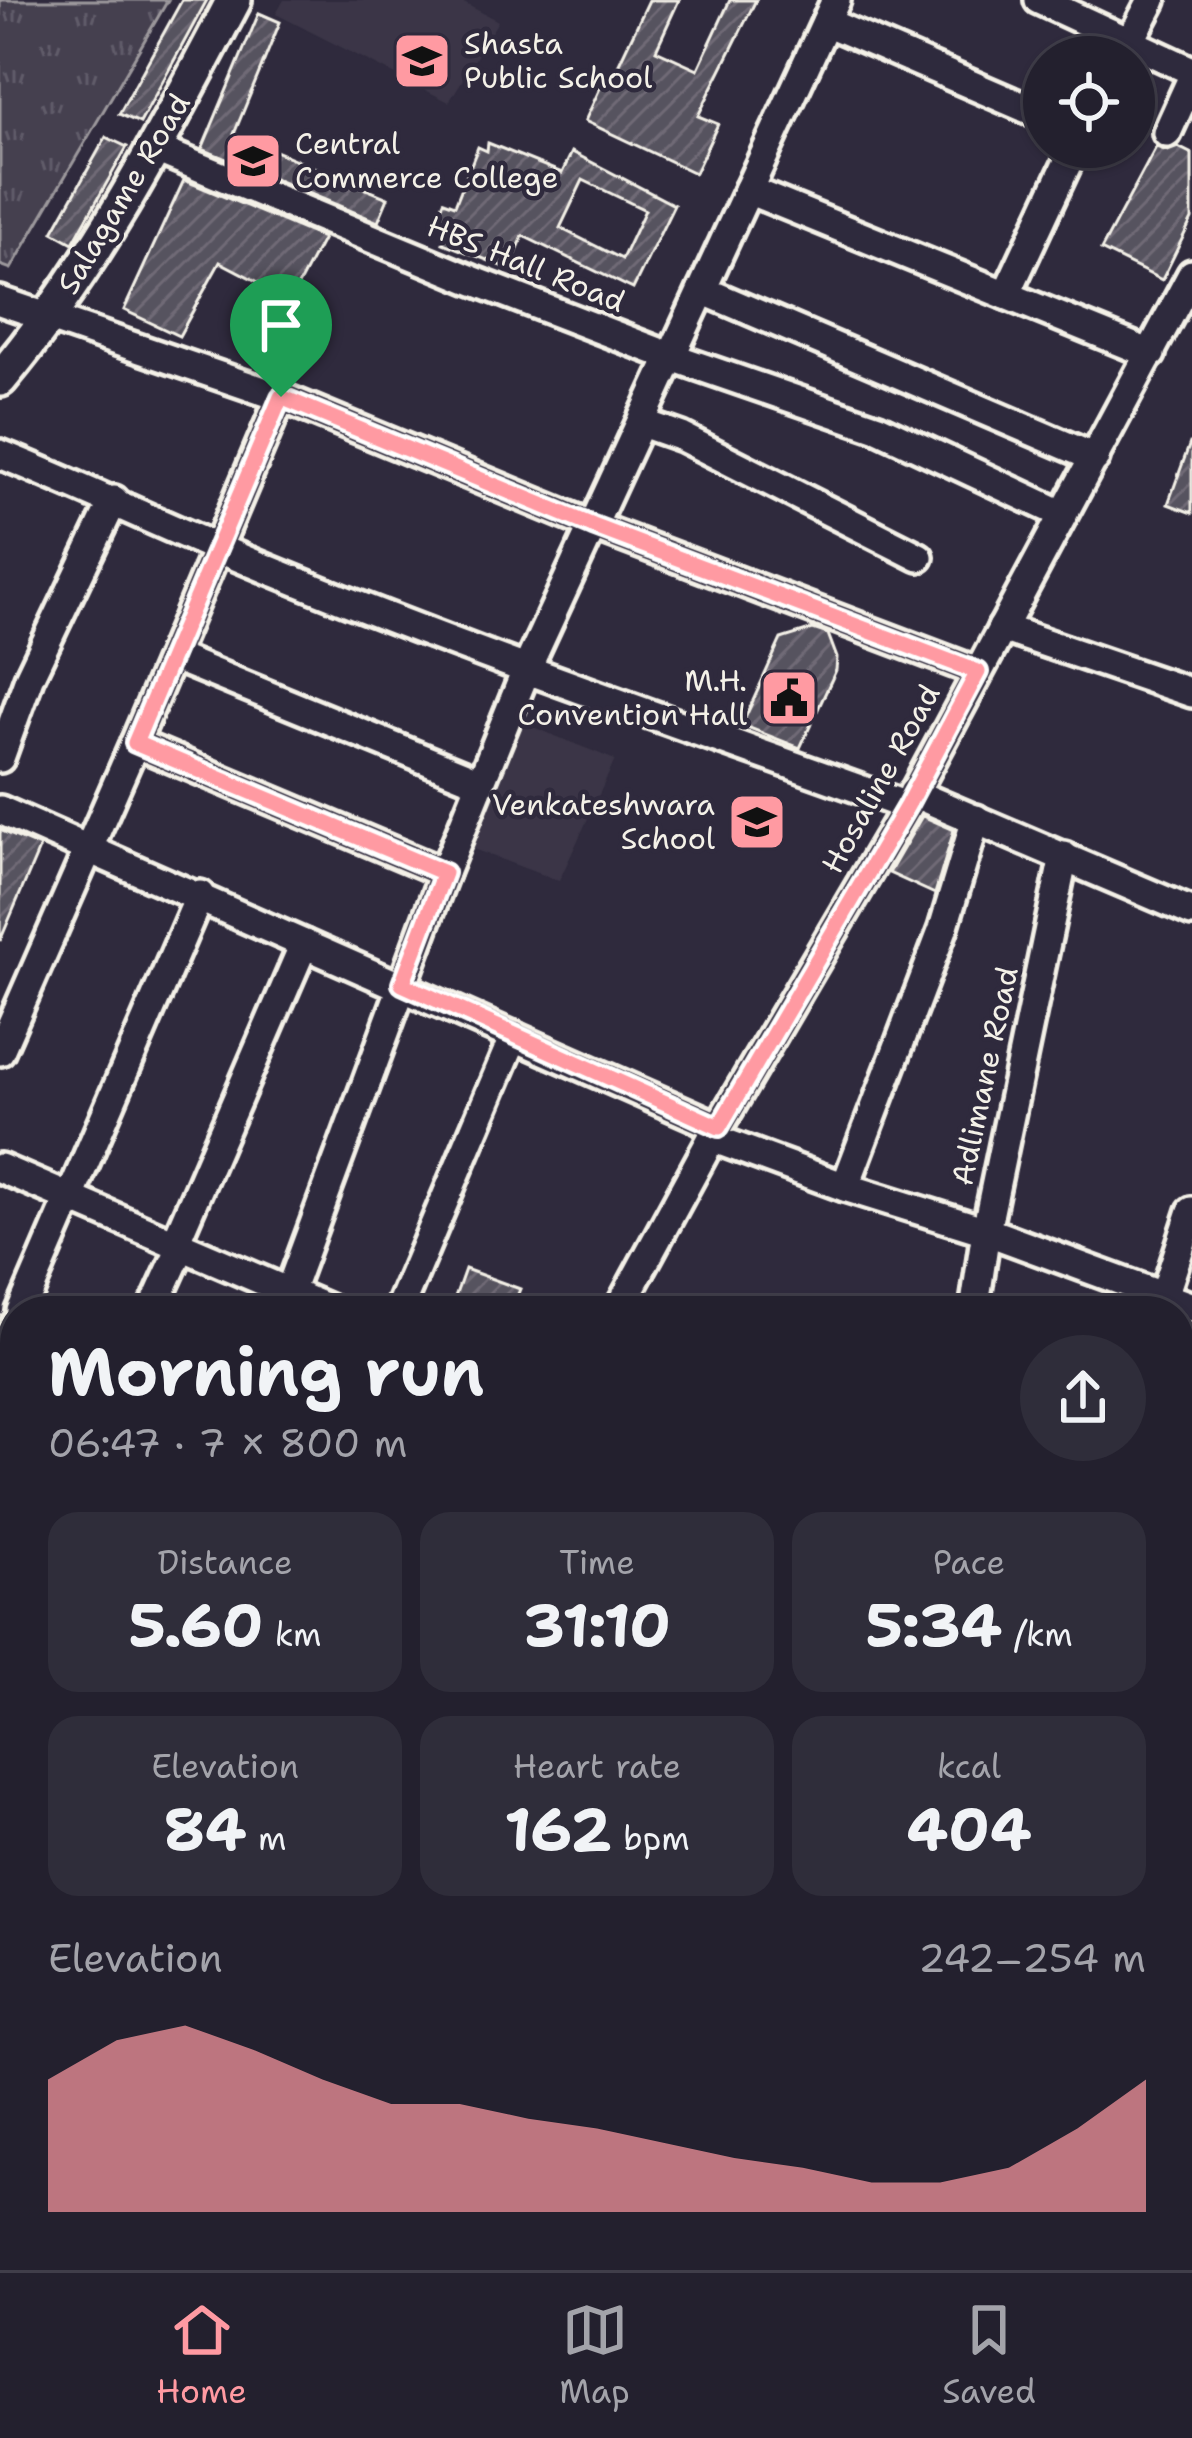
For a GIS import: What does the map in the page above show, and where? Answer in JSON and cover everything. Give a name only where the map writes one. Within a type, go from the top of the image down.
[{"type":"main road","name":"Salagame Road","points":[[0,379],[47,320],[156,149],[234,0]]},
{"type":"street","points":[[1040,0],[1102,36]]},
{"type":"street","points":[[1133,36],[1152,0]]},
{"type":"street","points":[[289,1296],[444,873],[527,668],[832,6],[1023,105]]},
{"type":"street","points":[[1155,61],[1192,75],[1167,133]]},
{"type":"street","name":"HBS Hall Road","points":[[156,149],[472,280],[672,357],[878,428],[1062,514]]},
{"type":"street","points":[[1006,295],[1065,168]]},
{"type":"street","points":[[748,190],[1150,354]]},
{"type":"street","name":"Hosaline Road","points":[[626,1296],[910,800],[1192,274]]},
{"type":"street","points":[[703,290],[1095,458]]},
{"type":"street","points":[[0,301],[281,397],[593,526],[978,672]]},
{"type":"street","points":[[0,1051],[281,397]]},
{"type":"street","points":[[642,423],[682,437],[919,557]]},
{"type":"street","points":[[0,454],[216,548],[527,668],[976,819],[1192,912]]},
{"type":"street","points":[[0,758],[29,678],[114,500]]},
{"type":"street","points":[[1002,628],[1192,693]]},
{"type":"street","points":[[172,656],[480,782]]},
{"type":"street","points":[[135,743],[444,873]]},
{"type":"street","points":[[0,810],[402,984],[716,1133],[845,1187],[986,1232],[1142,1296]]},
{"type":"street","points":[[845,1187],[943,929],[976,819]]},
{"type":"street","name":"Adlimane Road","points":[[976,1296],[1064,856]]},
{"type":"street","points":[[28,1296],[200,895]]},
{"type":"street","points":[[158,1296],[304,944]]},
{"type":"street","points":[[404,1296],[514,1036]]},
{"type":"street","points":[[0,1168],[178,1244],[276,1296]]},
{"type":"street","points":[[1164,1296],[1192,1211]]},
{"type":"shaded area","name":"Shasta Public School","points":[[284,0],[458,0],[498,21],[449,102],[276,14]]},
{"type":"shaded area","points":[[523,723],[615,760],[559,881],[465,846]]},
{"type":"green space","points":[[0,0],[168,0],[11,269],[0,265]]},
{"type":"building","points":[[182,0],[207,0],[140,123],[119,114]]},
{"type":"building","points":[[649,0],[679,0],[656,50],[698,69],[730,0],[756,0],[698,116],[718,124],[695,173],[585,121],[607,73],[613,76]]},
{"type":"building","points":[[259,13],[280,22],[234,134],[388,198],[378,222],[202,149]]},
{"type":"building","points":[[106,137],[127,147],[73,243],[53,232]]},
{"type":"building","points":[[488,143],[562,173],[572,152],[674,205],[633,289],[523,236],[510,269],[443,243],[449,228],[435,222],[444,201],[455,205],[478,147],[487,151]],"holes":[[[583,180],[645,210],[622,259],[560,228]]]},
{"type":"building","points":[[1178,147],[1192,154],[1192,219],[1162,280],[1101,250],[1145,168],[1155,168],[1155,149]]},
{"type":"building","points":[[184,180],[323,238],[291,299],[220,262],[179,336],[124,310]]},
{"type":"building","points":[[1192,443],[1192,513],[1168,504]]},
{"type":"building","name":"M.H. Convention Hall","points":[[813,629],[828,634],[836,670],[800,748],[742,725],[781,639]]},
{"type":"building","points":[[922,816],[954,830],[935,894],[889,873]]},
{"type":"building","points":[[0,830],[40,847],[0,941]]},
{"type":"building","points":[[465,1269],[520,1289],[517,1296],[455,1296]]},
{"type":"place","name":"Shasta Public School","points":[[422,61]]},
{"type":"place","name":"Central Commerce College","points":[[253,161]]},
{"type":"place","name":"M.H. Convention Hall","points":[[789,698]]},
{"type":"place","name":"Venkateshwara School","points":[[757,822]]},
{"type":"route","points":[[281,397],[593,526],[978,672],[907,806],[719,1127],[402,984],[444,873],[135,743],[281,397]]}]
